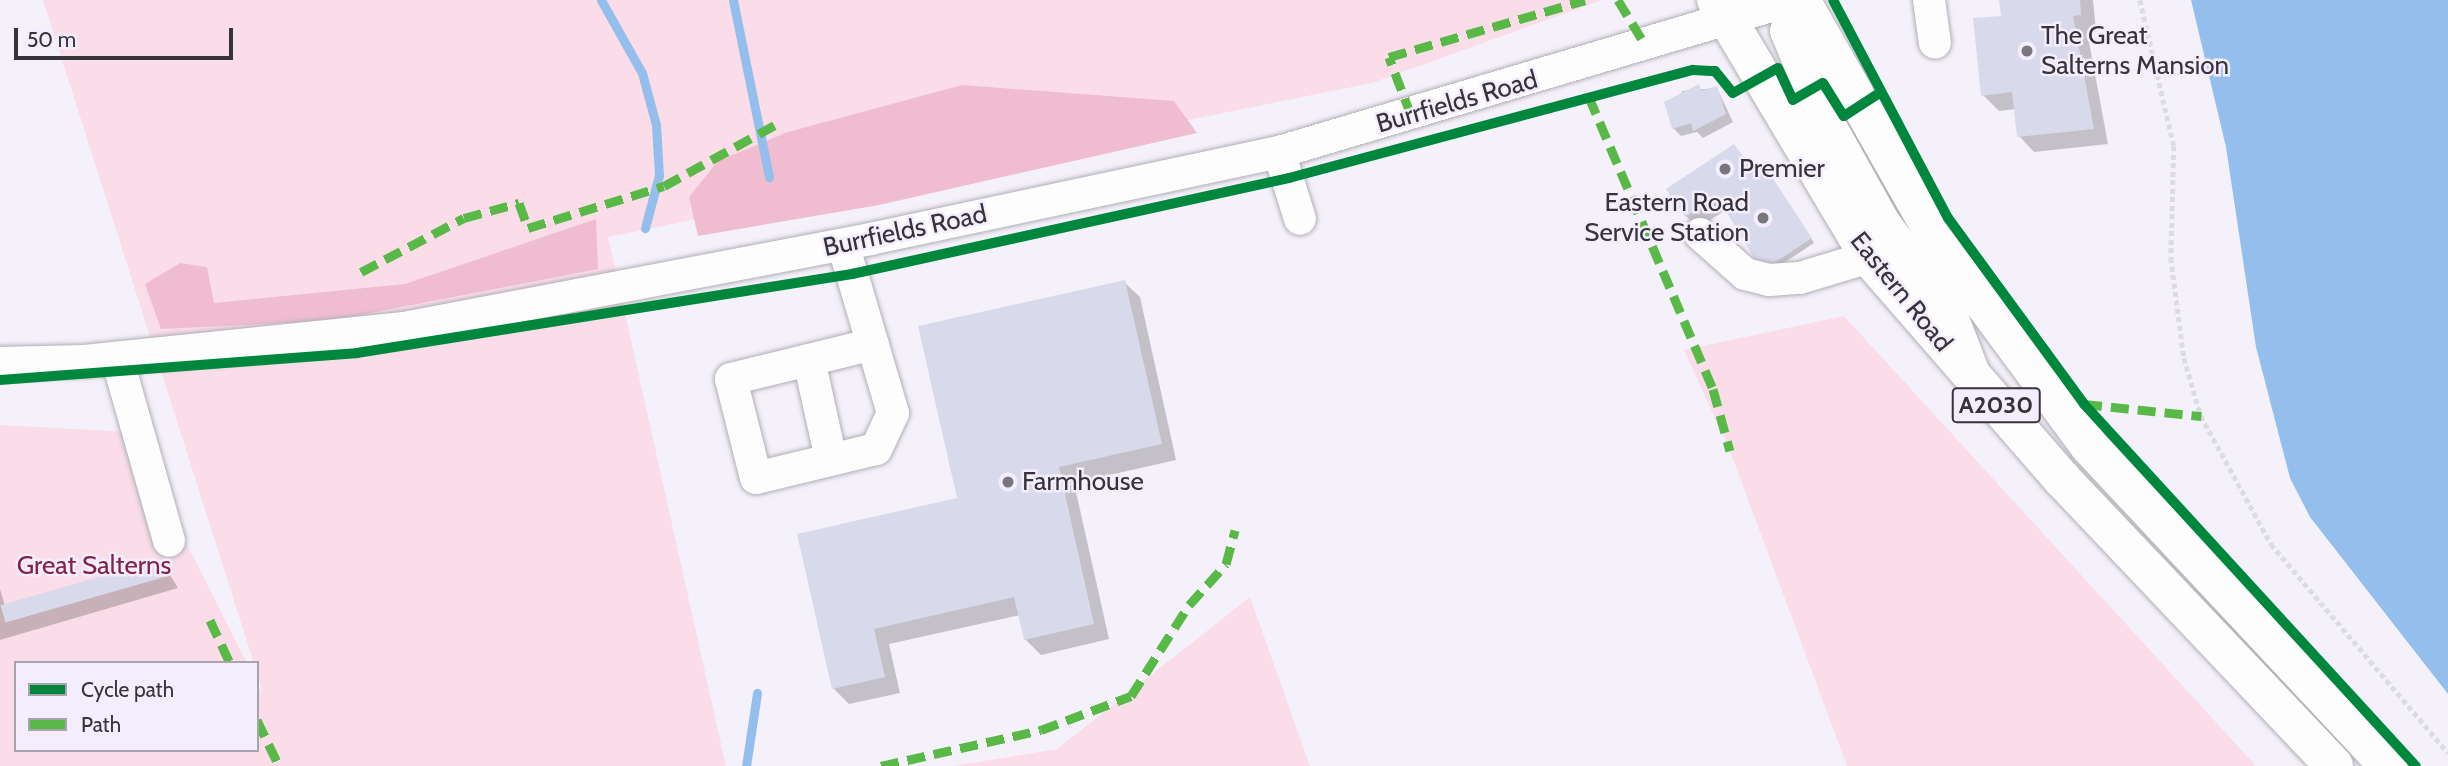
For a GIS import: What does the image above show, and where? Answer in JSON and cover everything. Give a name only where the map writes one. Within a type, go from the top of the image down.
[{"type":"main road","name":"A2030","points":[[1800,0],[1939,243],[2089,446],[2388,766]]},
{"type":"main road","name":"Eastern Road","points":[[1726,6],[1869,257],[1978,386],[2334,766]]},
{"type":"street","name":"Burrfields Road","points":[[0,363],[117,358],[404,328],[843,244],[1279,152],[1580,67],[1726,6],[1791,0]]},
{"type":"street","points":[[1800,0],[1786,31],[1811,91],[1884,222],[1952,316],[1978,386]]},
{"type":"street","points":[[1929,0],[1935,43]]},
{"type":"street","points":[[1279,152],[1300,219]]},
{"type":"street","points":[[1700,234],[1745,274],[1769,280],[1800,278],[1869,257]]},
{"type":"street","points":[[843,244],[873,344],[893,413],[876,449],[756,478],[731,379],[873,344]]},
{"type":"street","points":[[117,358],[169,541]]},
{"type":"street","points":[[809,360],[831,459]]},
{"type":"path","points":[[2140,0],[2174,146],[2171,258],[2184,358],[2201,416],[2271,544],[2448,753]]},
{"type":"green space","name":"Great Salterns","points":[[43,0],[1602,0],[1372,83],[608,237],[726,766],[0,766],[0,425],[130,432],[246,661],[14,661],[14,752],[259,752],[259,687],[263,692],[259,679],[259,661],[253,661]]},
{"type":"green space","points":[[1844,316],[2256,766],[1847,766],[1730,451],[1684,350]]},
{"type":"green space","points":[[1250,597],[1310,766],[953,766],[1057,749]]},
{"type":"shaded area","points":[[962,85],[1174,101],[1197,133],[879,205],[698,236],[689,197],[718,161],[788,132]]},
{"type":"shaded area","points":[[596,219],[598,269],[329,321],[161,329],[145,284],[180,263],[207,267],[214,303],[405,284]]},
{"type":"water","points":[[2191,0],[2448,0],[2448,694],[2310,517],[2290,478],[2256,347],[2226,147]]},
{"type":"building","name":"The Great Salterns Mansion","points":[[1999,0],[2080,0],[2081,15],[2073,16],[2094,129],[2017,137],[2012,92],[1981,96],[1973,18],[2001,16]]},
{"type":"building","points":[[1699,84],[1701,91],[1717,86],[1726,114],[1693,131],[1691,123],[1672,129],[1664,102]]},
{"type":"building","points":[[1734,144],[1753,171],[1764,165],[1812,238],[1762,271],[1717,196],[1685,217],[1666,189]]},
{"type":"building","name":"Farmhouse","points":[[1125,280],[1162,444],[1059,467],[1094,624],[1024,640],[1014,597],[874,629],[885,677],[832,689],[797,534],[957,498],[918,326]]},
{"type":"building","points":[[162,559],[167,576],[5,623],[1,605]]},
{"type":"waterway","points":[[601,0],[642,73],[656,125],[659,175],[645,228]]},
{"type":"waterway","points":[[733,0],[769,177]]},
{"type":"waterway","points":[[746,766],[757,693]]},
{"type":"marked path","points":[[1411,115],[1389,57],[1585,0]]},
{"type":"marked path","points":[[1618,0],[1646,46]]},
{"type":"marked path","points":[[1589,97],[1713,389],[1730,451]]},
{"type":"marked path","points":[[361,272],[464,218],[519,203],[528,228],[664,186],[775,125]]},
{"type":"marked path","points":[[2084,404],[2201,416]]},
{"type":"marked path","points":[[881,766],[1041,730],[1131,696],[1189,605],[1226,564],[1235,530]]},
{"type":"marked path","points":[[210,620],[229,661]]},
{"type":"marked path","points":[[259,724],[279,766]]},
{"type":"cycle path","points":[[1833,0],[1948,218],[2084,404],[2416,766]]},
{"type":"cycle path","points":[[0,380],[357,353],[852,274],[1289,178],[1693,70],[1715,71],[1733,93],[1778,68],[1793,100],[1823,83],[1844,116],[1878,94]]},
{"type":"place","name":"The Great Salterns Mansion","points":[[2027,51]]},
{"type":"place","name":"Premier","points":[[1725,169]]},
{"type":"place","name":"Eastern Road Service Station","points":[[1763,218]]},
{"type":"place","name":"Farmhouse","points":[[1008,482]]}]
